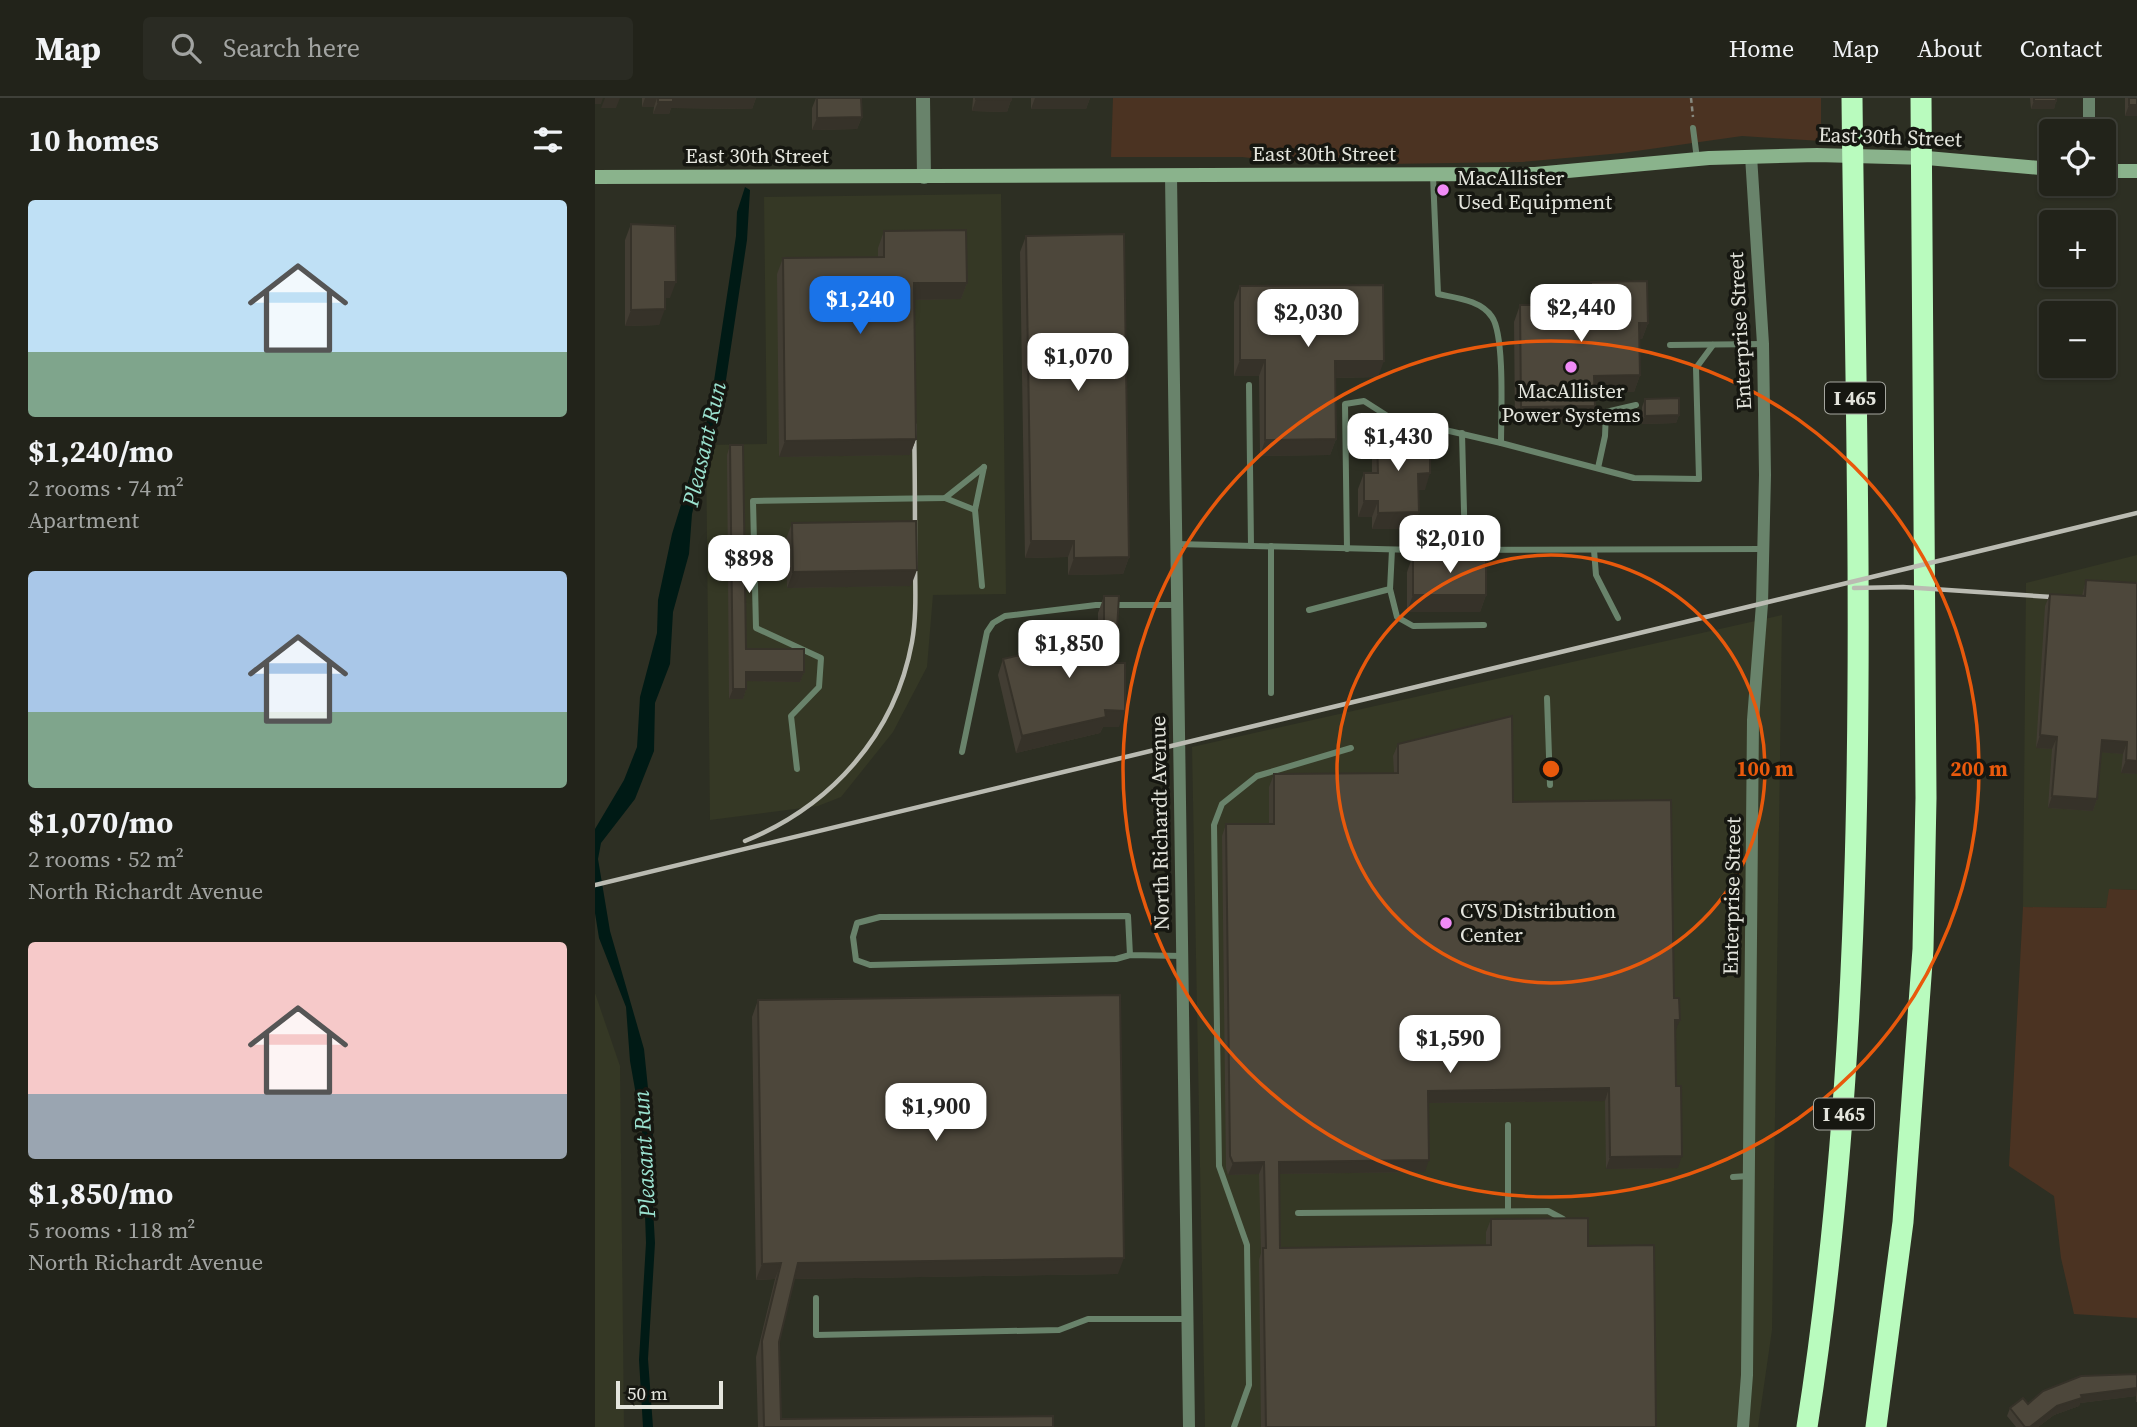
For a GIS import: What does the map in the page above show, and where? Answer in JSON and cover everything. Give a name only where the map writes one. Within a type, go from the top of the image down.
[{"type":"highway","name":"I 465","points":[[1807,1427],[1835,1214],[1848,1068],[1857,812],[1852,108]]},
{"type":"highway","points":[[1876,1427],[1903,1222],[1921,993],[1926,798],[1921,108]]},
{"type":"main road","name":"East 30th Street","points":[[595,177],[1562,173],[1697,159],[1879,155],[2039,168]]},
{"type":"main road","points":[[2116,171],[2137,171]]},
{"type":"street","points":[[923,98],[924,177]]},
{"type":"street","points":[[2089,98],[2089,119]]},
{"type":"street","name":"Enterprise Street","points":[[1743,1427],[1753,720],[1764,549],[1763,344],[1751,156]]},
{"type":"street","name":"North Richardt Avenue","points":[[1171,176],[1189,1427]]},
{"type":"lane","points":[[1693,128],[1697,159]]},
{"type":"lane","points":[[1433,174],[1438,293],[1471,301],[1492,316],[1499,334],[1501,443]]},
{"type":"lane","points":[[1670,345],[1763,344]]},
{"type":"lane","points":[[1347,549],[1345,404],[1364,401],[1389,417],[1462,433],[1634,478],[1699,479],[1696,368],[1713,345]]},
{"type":"lane","points":[[1248,385],[1251,546]]},
{"type":"lane","points":[[1598,468],[1605,436],[1606,412],[1636,405]]},
{"type":"lane","points":[[1462,433],[1465,550]]},
{"type":"lane","points":[[945,498],[984,467],[975,510],[982,586]]},
{"type":"lane","points":[[797,769],[791,716],[819,687],[821,658],[756,628],[753,501],[945,498],[975,510]]},
{"type":"lane","points":[[1177,544],[1392,550],[1764,549]]},
{"type":"lane","points":[[1271,547],[1271,693]]},
{"type":"lane","points":[[1392,550],[1390,589],[1397,617],[1413,626],[1484,625]]},
{"type":"lane","points":[[1594,550],[1596,575],[1618,618]]},
{"type":"lane","points":[[1309,610],[1390,589]]},
{"type":"lane","points":[[962,752],[986,632],[993,623],[1005,616],[1096,605],[1178,605]]},
{"type":"lane","points":[[1547,698],[1551,785]]},
{"type":"lane","points":[[1234,1427],[1248,1385],[1247,1245],[1219,1166],[1215,825],[1222,804],[1257,776],[1351,748]]},
{"type":"lane","points":[[1130,955],[1128,916],[880,917],[857,922],[853,937],[856,960],[870,965],[1116,959],[1130,955],[1182,956]]},
{"type":"lane","points":[[1508,1125],[1508,1211]]},
{"type":"lane","points":[[1733,1177],[1748,1176]]},
{"type":"lane","points":[[1298,1213],[1548,1211],[1563,1219]]},
{"type":"lane","points":[[816,1298],[816,1335],[1059,1330],[1088,1320],[1188,1320]]},
{"type":"path","points":[[1691,98],[1693,128]]},
{"type":"shaded area","points":[[1113,98],[1821,98],[1821,141],[1742,136],[1622,153],[1522,162],[1384,164],[1289,162],[1242,157],[1111,157]]},
{"type":"shaded area","points":[[1001,194],[1006,594],[933,595],[927,667],[893,732],[841,797],[818,806],[710,820],[706,445],[767,444],[764,197]]},
{"type":"shaded area","points":[[2137,555],[2137,890],[2110,889],[2106,908],[2023,907],[2026,583]]},
{"type":"shaded area","points":[[1782,615],[1772,1330],[1758,1427],[1205,1427],[1192,747]]},
{"type":"shaded area","points":[[2109,889],[2137,890],[2137,1318],[2074,1314],[2061,1258],[2054,1196],[2009,1166],[2023,907],[2106,908]]},
{"type":"shaded area","points":[[595,993],[620,1066],[624,1427],[595,1427]]},
{"type":"water","name":"Pleasant Run","points":[[745,187],[750,190],[747,240],[720,420],[704,465],[692,514],[689,554],[673,612],[670,664],[655,703],[654,751],[635,799],[601,843],[598,859],[610,931],[644,1049],[653,1137],[655,1243],[648,1359],[653,1427],[643,1427],[639,1360],[646,1243],[642,1129],[630,1061],[626,1007],[599,938],[595,913],[595,829],[624,780],[637,747],[640,697],[657,633],[658,600],[672,534],[709,414],[736,236],[737,212]]},
{"type":"building","points":[[658,98],[673,98],[673,102],[658,102]]},
{"type":"building","points":[[817,98],[861,98],[862,117],[817,118]]},
{"type":"building","points":[[1011,98],[1011,100],[976,99]]},
{"type":"building","points":[[2034,98],[2056,98],[2056,101],[2034,101]]},
{"type":"building","points":[[2129,98],[2137,98],[2137,105],[2129,105]]},
{"type":"building","points":[[631,224],[675,226],[676,282],[665,282],[665,309],[631,310]]},
{"type":"building","points":[[966,230],[967,283],[914,283],[916,439],[785,441],[783,258],[884,257],[884,231]]},
{"type":"building","points":[[1124,234],[1129,557],[1074,558],[1074,541],[1031,541],[1026,236]]},
{"type":"building","points":[[1647,281],[1648,323],[1639,323],[1640,375],[1594,376],[1595,406],[1521,407],[1520,305],[1591,304],[1591,282]]},
{"type":"building","points":[[1383,285],[1384,361],[1335,361],[1336,439],[1265,440],[1265,360],[1240,360],[1240,286]]},
{"type":"building","points":[[1679,398],[1679,415],[1645,416],[1645,399]]},
{"type":"building","points":[[1377,435],[1430,435],[1430,473],[1418,474],[1419,512],[1378,513],[1378,501],[1364,501],[1364,473],[1378,473]]},
{"type":"building","points":[[730,445],[743,445],[746,649],[804,649],[804,672],[746,672],[746,689],[733,689]]},
{"type":"building","points":[[916,521],[917,570],[793,572],[792,523]]},
{"type":"building","points":[[1413,555],[1486,555],[1486,595],[1413,595]]},
{"type":"building","points":[[2086,580],[2137,583],[2137,761],[2126,760],[2127,742],[2102,740],[2097,799],[2052,796],[2057,737],[2040,735],[2050,594],[2085,596]]},
{"type":"building","points":[[1104,596],[1119,596],[1115,663],[1125,663],[1125,711],[1105,710],[1106,717],[1022,736],[1003,659],[1092,638],[1092,626],[1104,626]]},
{"type":"building","name":"CVS Distribution Center","points":[[1512,716],[1513,802],[1671,800],[1674,998],[1679,998],[1680,1020],[1675,1020],[1676,1086],[1681,1086],[1682,1156],[1610,1157],[1609,1088],[1428,1091],[1429,1160],[1279,1162],[1280,1248],[1491,1245],[1491,1219],[1588,1218],[1588,1246],[1654,1245],[1656,1427],[1266,1427],[1264,1162],[1233,1163],[1230,1156],[1226,824],[1274,824],[1274,774],[1398,773],[1398,744]]},
{"type":"building","points":[[1120,995],[1124,1258],[798,1263],[779,1342],[781,1419],[1053,1416],[1053,1427],[764,1427],[762,1341],[781,1263],[762,1264],[758,1000]]},
{"type":"building","points":[[2137,1374],[2137,1388],[2081,1395],[2082,1398],[2057,1406],[2030,1427],[2025,1427],[2010,1408],[2023,1398],[2028,1404],[2043,1391],[2081,1376]]},
{"type":"railway","points":[[745,841],[805,808],[831,787],[874,737],[891,707],[903,676],[915,621],[914,424]]},
{"type":"railway","points":[[595,885],[2137,513]]},
{"type":"railway","points":[[1854,588],[1903,587],[2067,598]]},
{"type":"place","name":"MacAllister Used Equipment","points":[[1443,190]]},
{"type":"place","name":"MacAllister Power Systems","points":[[1571,367]]},
{"type":"place","name":"CVS Distribution Center","points":[[1446,923]]}]
